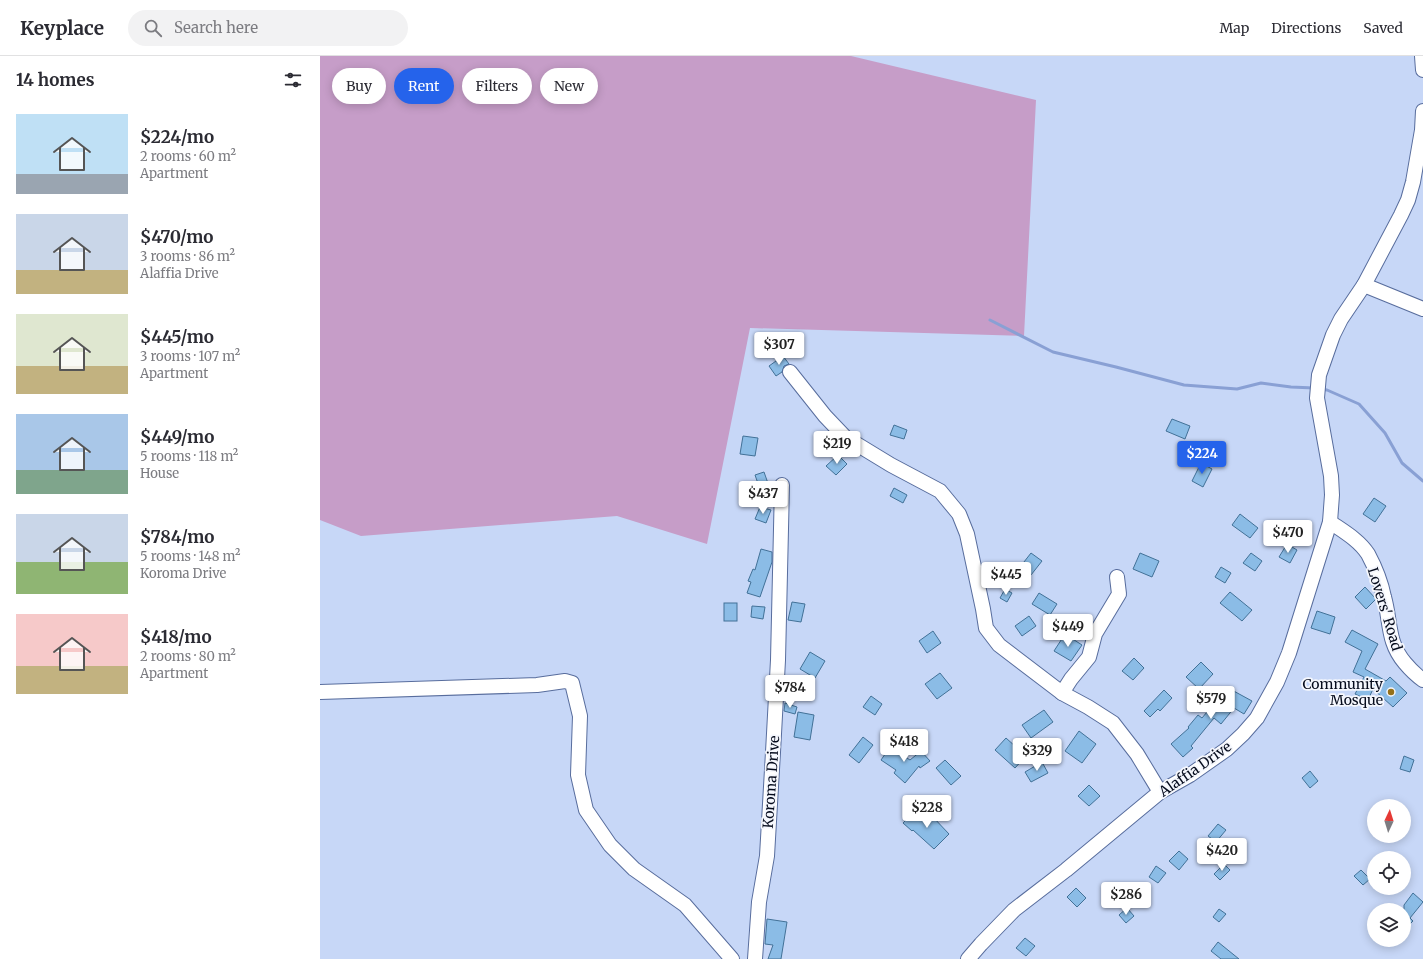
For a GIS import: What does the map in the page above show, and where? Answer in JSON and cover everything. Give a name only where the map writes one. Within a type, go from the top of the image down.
[{"type":"street","points":[[1422,56],[1423,70]]},
{"type":"street","name":"Alaffia Drive","points":[[968,959],[1014,910],[1072,865],[1160,792],[1190,775],[1227,749],[1257,718],[1277,682],[1289,653],[1330,522],[1332,495],[1331,476],[1317,398],[1319,376],[1333,335],[1341,319],[1364,285],[1408,200],[1423,130],[1423,111]]},
{"type":"street","points":[[1364,285],[1423,309]]},
{"type":"street","points":[[790,372],[825,416],[845,437],[890,465],[940,491],[959,514],[967,534],[986,628],[998,645],[1062,693],[1113,723],[1137,754],[1160,792]]},
{"type":"street","name":"Koroma Drive","points":[[755,959],[760,890],[766,869],[773,752],[778,660],[782,485]]},
{"type":"street","name":"Lovers' Road","points":[[1330,522],[1355,539],[1367,553],[1376,572],[1385,598],[1393,645],[1410,670],[1423,680]]},
{"type":"street","points":[[1062,693],[1071,679],[1089,657],[1095,634],[1118,594],[1117,577]]},
{"type":"street","points":[[320,692],[537,685],[565,681],[572,683],[580,716],[578,775],[586,810],[610,845],[634,869],[685,905],[732,959]]},
{"type":"shaded area","points":[[320,56],[851,56],[1036,100],[1024,336],[750,328],[707,544],[617,516],[361,536],[320,520]]},
{"type":"building","points":[[783,356],[789,364],[784,366],[782,372],[776,376],[769,366]]},
{"type":"building","points":[[1172,419],[1190,426],[1185,439],[1166,431]]},
{"type":"building","points":[[894,425],[907,430],[904,439],[890,435]]},
{"type":"building","points":[[743,436],[758,438],[755,456],[740,454]]},
{"type":"building","points":[[838,455],[847,464],[836,475],[826,466]]},
{"type":"building","points":[[1201,463],[1212,469],[1203,487],[1192,481]]},
{"type":"building","points":[[764,472],[770,489],[761,492],[755,475]]},
{"type":"building","points":[[894,488],[907,495],[903,503],[890,496]]},
{"type":"building","points":[[1374,498],[1386,506],[1375,522],[1363,514]]},
{"type":"building","points":[[760,507],[771,510],[766,523],[755,519]]},
{"type":"building","points":[[1240,514],[1258,528],[1250,538],[1232,525]]},
{"type":"building","points":[[1287,544],[1297,550],[1290,563],[1279,557]]},
{"type":"building","points":[[761,549],[772,552],[772,562],[760,597],[747,593],[751,582],[748,581],[753,569],[755,570]]},
{"type":"building","points":[[1031,553],[1042,561],[1031,575],[1020,567]]},
{"type":"building","points":[[1140,553],[1159,561],[1152,577],[1133,569]]},
{"type":"building","points":[[1251,553],[1262,561],[1255,571],[1243,563]]},
{"type":"building","points":[[1221,567],[1231,573],[1225,583],[1215,577]]},
{"type":"building","points":[[1365,587],[1376,599],[1366,609],[1355,597]]},
{"type":"building","points":[[1005,589],[1012,593],[1007,602],[1000,598]]},
{"type":"building","points":[[1230,592],[1252,610],[1242,621],[1220,603]]},
{"type":"building","points":[[1039,593],[1057,604],[1050,615],[1032,604]]},
{"type":"building","points":[[792,602],[805,604],[801,622],[788,620]]},
{"type":"building","points":[[724,603],[737,603],[737,621],[724,621]]},
{"type":"building","points":[[752,606],[765,607],[763,619],[751,617]]},
{"type":"building","points":[[1317,611],[1335,617],[1330,634],[1311,628]]},
{"type":"building","points":[[1029,616],[1036,626],[1022,636],[1015,626]]},
{"type":"building","points":[[1352,630],[1378,644],[1365,669],[1386,681],[1390,677],[1407,693],[1393,707],[1373,689],[1368,700],[1355,694],[1364,677],[1353,672],[1362,651],[1345,642]]},
{"type":"building","points":[[933,631],[941,643],[927,653],[919,641]]},
{"type":"building","points":[[1065,634],[1082,645],[1071,661],[1054,651]]},
{"type":"building","points":[[810,652],[825,661],[815,678],[800,669]]},
{"type":"building","points":[[1134,658],[1144,668],[1133,680],[1122,671]]},
{"type":"building","points":[[1201,662],[1213,674],[1199,689],[1186,677]]},
{"type":"building","points":[[940,673],[952,688],[937,699],[925,684]]},
{"type":"building","points":[[1230,689],[1252,701],[1244,714],[1234,708],[1221,724],[1214,718],[1191,746],[1193,748],[1183,757],[1171,744],[1189,728],[1188,727],[1198,715],[1202,718],[1217,700],[1222,704]]},
{"type":"building","points":[[1164,690],[1172,698],[1160,711],[1158,709],[1150,717],[1144,711]]},
{"type":"building","points":[[871,696],[882,704],[875,715],[863,707]]},
{"type":"building","points":[[785,703],[797,707],[795,714],[784,711]]},
{"type":"building","points":[[1044,710],[1053,722],[1031,738],[1022,725]]},
{"type":"building","points":[[798,712],[814,715],[810,740],[794,737]]},
{"type":"building","points":[[1079,731],[1096,744],[1082,763],[1065,751]]},
{"type":"building","points":[[863,737],[873,745],[859,763],[849,755]]},
{"type":"building","points":[[1006,738],[1026,756],[1015,768],[995,750]]},
{"type":"building","points":[[890,747],[910,760],[921,751],[930,761],[920,768],[919,766],[905,783],[894,773],[896,770],[881,760]]},
{"type":"building","points":[[1404,756],[1414,760],[1410,772],[1400,769]]},
{"type":"building","points":[[945,760],[961,776],[951,785],[936,768]]},
{"type":"building","points":[[1042,762],[1048,773],[1031,782],[1025,772]]},
{"type":"building","points":[[1310,771],[1318,781],[1310,788],[1302,778]]},
{"type":"building","points":[[1089,785],[1100,796],[1089,806],[1078,796]]},
{"type":"building","points":[[917,809],[928,820],[932,816],[949,834],[934,849],[903,823]]},
{"type":"building","points":[[1218,824],[1226,830],[1216,842],[1208,836]]},
{"type":"building","points":[[1179,851],[1188,859],[1179,870],[1169,861]]},
{"type":"building","points":[[1224,864],[1230,870],[1220,880],[1214,874]]},
{"type":"building","points":[[1156,866],[1166,873],[1158,883],[1149,877]]},
{"type":"building","points":[[1361,870],[1367,876],[1367,882],[1363,885],[1354,876]]},
{"type":"building","points":[[1076,888],[1086,898],[1077,907],[1067,897]]},
{"type":"building","points":[[1413,893],[1423,902],[1411,917],[1411,903],[1406,903]]},
{"type":"building","points":[[1127,908],[1134,916],[1126,923],[1119,915]]},
{"type":"building","points":[[1219,909],[1226,914],[1219,922],[1213,917]]},
{"type":"building","points":[[767,919],[787,922],[781,959],[768,959],[773,945],[765,944]]},
{"type":"building","points":[[1025,938],[1035,946],[1026,956],[1016,948]]},
{"type":"building","points":[[1218,942],[1239,959],[1221,959],[1211,951]]},
{"type":"waterway","points":[[990,320],[1053,352],[1184,385],[1237,389],[1261,383],[1314,388]]},
{"type":"waterway","points":[[1321,389],[1327,390],[1359,404],[1385,433],[1402,463],[1423,481]]},
{"type":"place","name":"Community Mosque","points":[[1391,692]]}]
